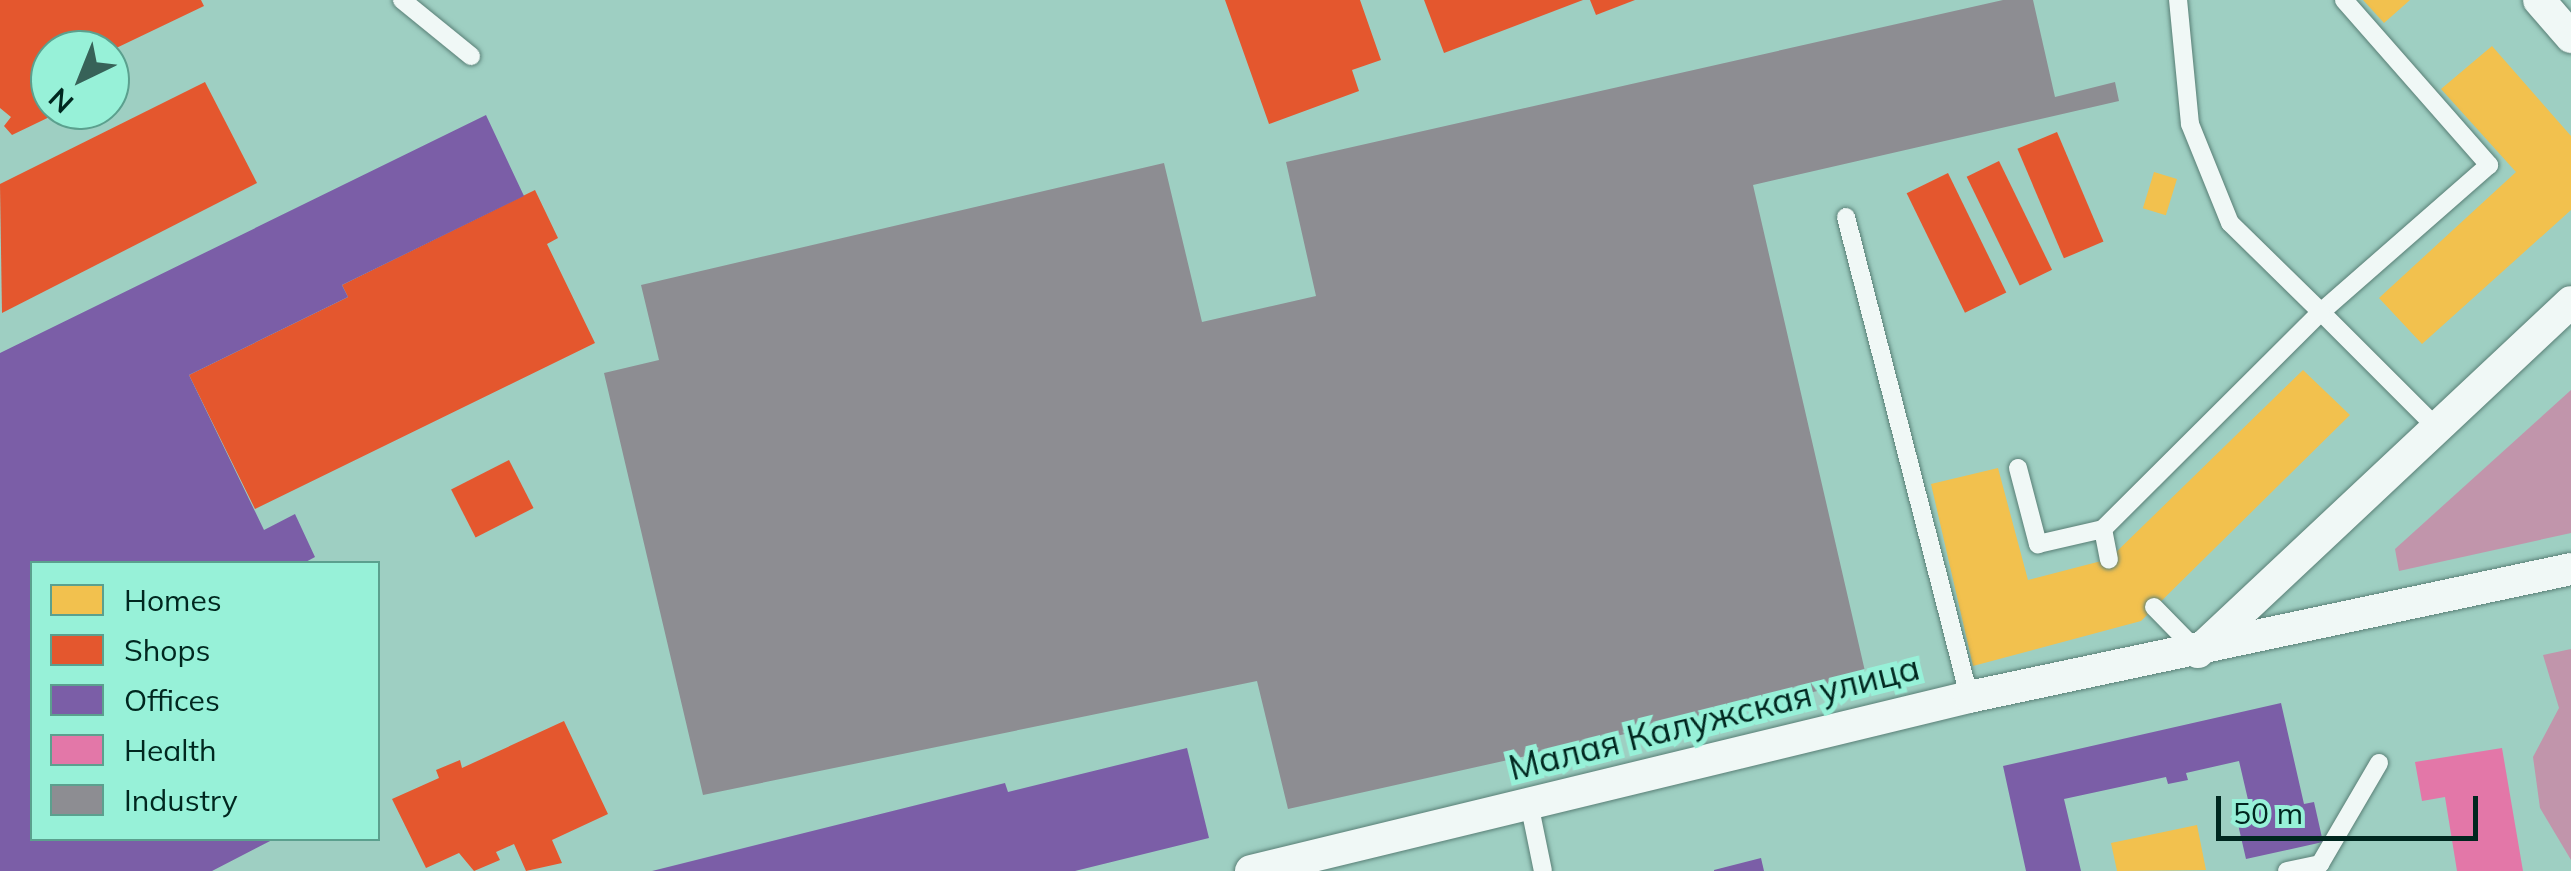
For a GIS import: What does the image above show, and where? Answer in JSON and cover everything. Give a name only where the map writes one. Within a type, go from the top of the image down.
[{"type":"street","points":[[2539,0],[2571,37]]},
{"type":"street","points":[[2198,652],[2571,302]]},
{"type":"street","name":"Малая Калужская улица","points":[[1251,871],[1969,696],[2198,652],[2571,569]]},
{"type":"lane","points":[[402,0],[471,56]]},
{"type":"lane","points":[[2178,0],[2190,124],[2230,223],[2438,428]]},
{"type":"lane","points":[[2018,468],[2038,544],[2102,529],[2321,312],[2490,165],[2344,0]]},
{"type":"lane","points":[[1846,217],[1969,696]]},
{"type":"lane","points":[[2102,529],[2108,559]]},
{"type":"lane","points":[[2154,608],[2198,652]]},
{"type":"lane","points":[[2287,871],[2320,864],[2379,763]]},
{"type":"lane","points":[[1530,803],[1543,871]]},
{"type":"shaded area","points":[[2571,390],[2571,533],[2399,571],[2395,549]]},
{"type":"shaded area","points":[[2571,649],[2571,860],[2540,808],[2533,757],[2559,708],[2543,655]]},
{"type":"building: Homes","points":[[2363,0],[2410,0],[2384,23]]},
{"type":"building: Homes","points":[[2492,46],[2571,136],[2571,210],[2422,344],[2379,298],[2516,172],[2441,89]]},
{"type":"building: Homes","points":[[2154,172],[2177,179],[2166,215],[2143,208]]},
{"type":"building: Homes","points":[[2303,370],[2350,415],[2141,621],[1973,666],[1931,484],[1998,468],[2028,580],[2109,559]]},
{"type":"building: Homes","points":[[2197,825],[2206,870],[2117,871],[2111,843]]},
{"type":"building: Shops","points":[[0,0],[201,0],[204,6],[130,41],[130,30],[30,30],[30,126],[12,135],[4,126],[11,117],[0,108]]},
{"type":"building: Shops","points":[[1225,0],[1360,0],[1381,60],[1352,70],[1359,91],[1269,124]]},
{"type":"building: Shops","points":[[1424,0],[1583,0],[1444,53]]},
{"type":"building: Shops","points":[[1590,0],[1635,0],[1596,15]]},
{"type":"building: Shops","points":[[205,82],[257,183],[2,313],[0,184],[109,130],[130,130],[130,119]]},
{"type":"building: Shops","points":[[2057,132],[2103,242],[2064,258],[2017,149]]},
{"type":"building: Shops","points":[[1999,161],[2052,270],[2020,286],[1967,177]]},
{"type":"building: Shops","points":[[1948,173],[2006,293],[1965,313],[1907,193]]},
{"type":"building: Shops","points":[[535,190],[558,238],[547,244],[595,343],[255,509],[189,375],[348,297],[342,285]]},
{"type":"building: Shops","points":[[509,460],[534,508],[476,538],[451,490]]},
{"type":"building: Shops","points":[[564,721],[608,814],[552,840],[562,863],[526,871],[514,844],[496,852],[500,860],[474,871],[459,853],[426,868],[392,799],[439,778],[436,770],[460,760],[462,768]]},
{"type":"building: Offices","points":[[486,115],[524,196],[342,285],[348,297],[189,375],[264,530],[295,514],[315,557],[308,561],[30,561],[30,841],[270,841],[212,871],[0,871],[0,353]]},
{"type":"building: Offices","points":[[2281,703],[2304,804],[2314,802],[2323,842],[2246,859],[2237,820],[2252,817],[2239,761],[2186,773],[2188,780],[2168,784],[2166,777],[2064,799],[2081,871],[2026,871],[2003,766]]},
{"type":"building: Offices","points":[[1187,748],[1209,838],[1075,871],[652,871],[1005,783],[1008,792]]},
{"type":"building: Offices","points":[[1761,858],[1764,871],[1714,871],[1714,870]]},
{"type":"building: Health","points":[[2502,748],[2523,871],[2457,871],[2445,797],[2422,801],[2415,762]]},
{"type":"building: Industry","points":[[2003,0],[2033,0],[2055,97],[2115,82],[2119,101],[1753,185],[1867,680],[1288,809],[1257,681],[703,795],[604,373],[659,360],[641,285],[1164,163],[1202,322],[1316,296],[1286,162]]}]
